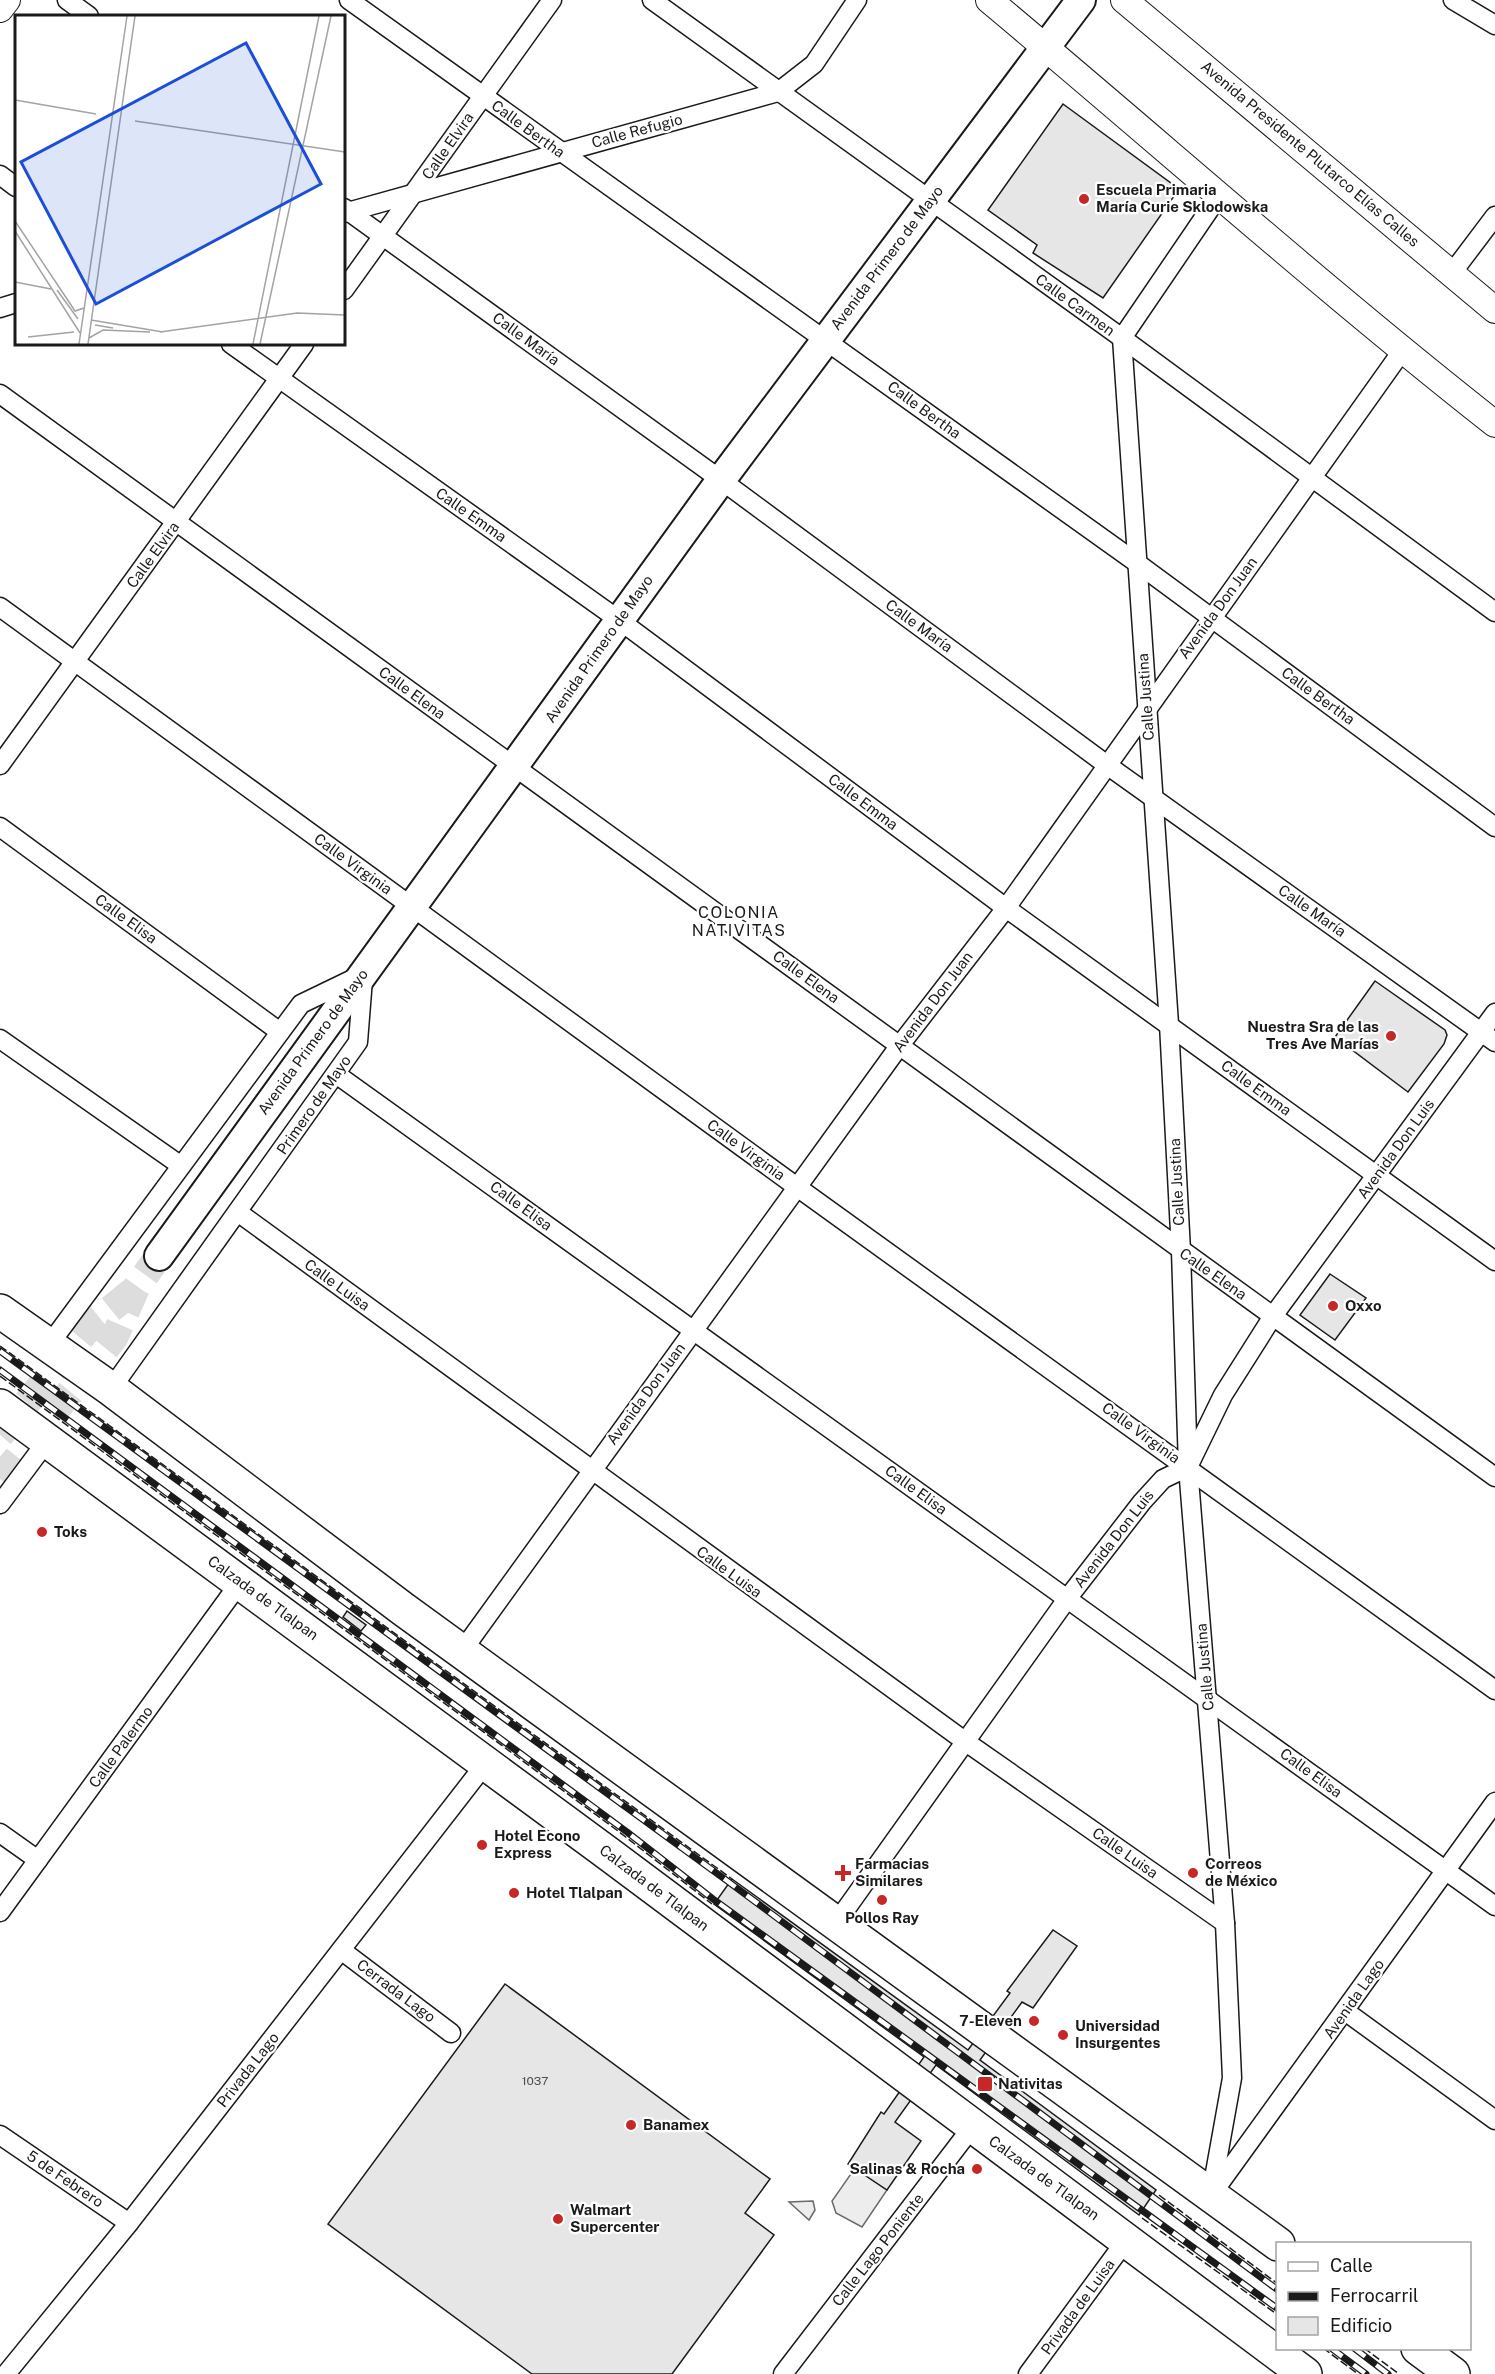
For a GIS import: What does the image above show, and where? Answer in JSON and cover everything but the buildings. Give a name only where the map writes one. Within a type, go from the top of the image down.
[{"type":"highway","points":[[0,1311],[111,1389],[462,1651],[1276,2243]]},
{"type":"highway","name":"Calzada de Tlalpan","points":[[0,1406],[241,1581],[1127,2239],[1294,2371]]},
{"type":"highway","points":[[1419,2350],[1453,2374]]},
{"type":"main road","points":[[0,9],[6,0]]},
{"type":"main road","points":[[989,0],[1218,197],[1402,351],[1495,424]]},
{"type":"main road","name":"Avenida Primero de Mayo","points":[[159,1256],[411,907],[515,768],[619,620],[1044,46],[1081,0]]},
{"type":"main road","name":"Avenida Presidente Plutarco Elías Calles","points":[[1124,0],[1495,310]]},
{"type":"street","points":[[67,0],[88,15]]},
{"type":"street","name":"Calle Bertha","points":[[350,0],[559,152],[1137,563],[1495,826]]},
{"type":"street","name":"Calle Elvira","points":[[345,289],[552,0]]},
{"type":"street","name":"Calle Carmen","points":[[652,0],[1122,338],[1495,612]]},
{"type":"street","name":"Calle Refugio","points":[[345,210],[415,193],[778,92],[814,63],[857,0]]},
{"type":"street","points":[[1453,0],[1495,25]]},
{"type":"street","points":[[0,175],[15,186]]},
{"type":"street","points":[[1122,338],[1218,197]]},
{"type":"street","name":"Calle María","points":[[345,210],[722,480],[1107,765],[1488,1037]]},
{"type":"street","points":[[1452,273],[1495,216]]},
{"type":"street","points":[[0,308],[15,303]]},
{"type":"street","name":"Calle Justina","points":[[1122,338],[1169,1024],[1181,1251],[1188,1467],[1225,1923],[1232,2078],[1211,2195]]},
{"type":"street","name":"Calle Emma","points":[[232,345],[619,620],[1006,908],[1495,1261]]},
{"type":"street","name":"Calle Elvira","points":[[0,765],[177,523],[303,345]]},
{"type":"street","name":"Avenida Don Juan","points":[[462,1651],[900,1045],[1006,908],[1148,705],[1402,351]]},
{"type":"street","name":"Calle Elena","points":[[0,394],[1181,1251],[1495,1476]]},
{"type":"street","name":"Calle Virginia","points":[[0,606],[75,663],[797,1187],[1495,1690]]},
{"type":"street","name":"Calle Elisa","points":[[0,827],[280,1032]]},
{"type":"street","points":[[48,1345],[301,1004],[363,974]]},
{"type":"street","name":"Primero de Mayo","points":[[111,1389],[358,1042],[363,974]]},
{"type":"street","name":"Avenida Don Luis","points":[[836,1923],[1067,1599],[1142,1502],[1163,1479],[1188,1467],[1223,1395],[1273,1316],[1376,1175],[1488,1037],[1495,1013]]},
{"type":"street","points":[[0,1039],[180,1165]]},
{"type":"street","name":"Calle Elisa","points":[[336,1074],[1495,1906]]},
{"type":"street","name":"Calle Luisa","points":[[238,1213],[591,1472],[966,1742],[1225,1923]]},
{"type":"street","points":[[0,1504],[47,1441]]},
{"type":"street","name":"Calle Palermo","points":[[0,1912],[241,1581]]},
{"type":"street","name":"Privada Lago","points":[[6,2374],[129,2223],[486,1763]]},
{"type":"street","name":"Avenida Lago","points":[[1211,2195],[1495,1802]]},
{"type":"street","points":[[0,1833],[38,1860]]},
{"type":"street","name":"Cerrada Lago","points":[[341,1950],[451,2033]]},
{"type":"street","points":[[1345,2011],[1495,2120]]},
{"type":"street","name":"Calle Lago Poniente","points":[[783,2374],[973,2126]]},
{"type":"street","name":"5 de Febrero","points":[[0,2135],[129,2223]]},
{"type":"street","name":"Privada de Luisa","points":[[1028,2374],[1127,2239]]},
{"type":"street","points":[[0,2369],[6,2374]]},
{"type":"shaded area","points":[[855,2168],[887,2190],[862,2227],[836,2213],[832,2201]]},
{"type":"shaded area","points":[[813,2201],[815,2210],[809,2220],[789,2202]]},
{"type":"tunnel","points":[[0,1479],[114,1338],[136,1288],[159,1256]]},
{"type":"tunnel","points":[[0,1435],[92,1324],[133,1291]]},
{"type":"railway","points":[[0,1351],[726,1880],[1276,2289]]},
{"type":"railway","points":[[0,1370],[627,1832],[713,1899],[1276,2308]]},
{"type":"railway","points":[[1334,2350],[1366,2374]]},
{"type":"railway","points":[[1357,2350],[1388,2374]]},
{"type":"fence","points":[[0,1346],[732,1879]]},
{"type":"fence","points":[[0,1376],[618,1831],[712,1904]]},
{"type":"fence","points":[[1159,2195],[1276,2283]]},
{"type":"fence","points":[[1142,2218],[1276,2314]]},
{"type":"fence","points":[[1326,2350],[1358,2374]]},
{"type":"fence","points":[[1367,2350],[1399,2374]]},
{"type":"place","name":"Escuela Primaria María Curie Sklodowska","points":[[1084,199]]},
{"type":"place","name":"Nuestra Sra de las Tres Ave Marías","points":[[1391,1036]]},
{"type":"place","name":"Oxxo","points":[[1333,1306]]},
{"type":"place","name":"Toks","points":[[42,1532]]},
{"type":"place","name":"Hotel Econo Express","points":[[482,1845]]},
{"type":"place","name":"Farmacias Similares","points":[[843,1873]]},
{"type":"place","name":"Correos de México","points":[[1193,1873]]},
{"type":"place","name":"Hotel Tlalpan","points":[[514,1893]]},
{"type":"place","name":"Pollos Ray","points":[[882,1900]]},
{"type":"place","name":"7-Eleven","points":[[1034,2021]]},
{"type":"place","name":"Universidad Insurgentes","points":[[1063,2035]]},
{"type":"place","name":"Nativitas","points":[[985,2084]]},
{"type":"place","name":"Banamex","points":[[631,2125]]},
{"type":"place","name":"Salinas & Rocha","points":[[977,2169]]},
{"type":"place","name":"Walmart Supercenter","points":[[558,2219]]},
{"type":"district","name":"COLONIA NATIVITAS","points":[[739,921]]}]
